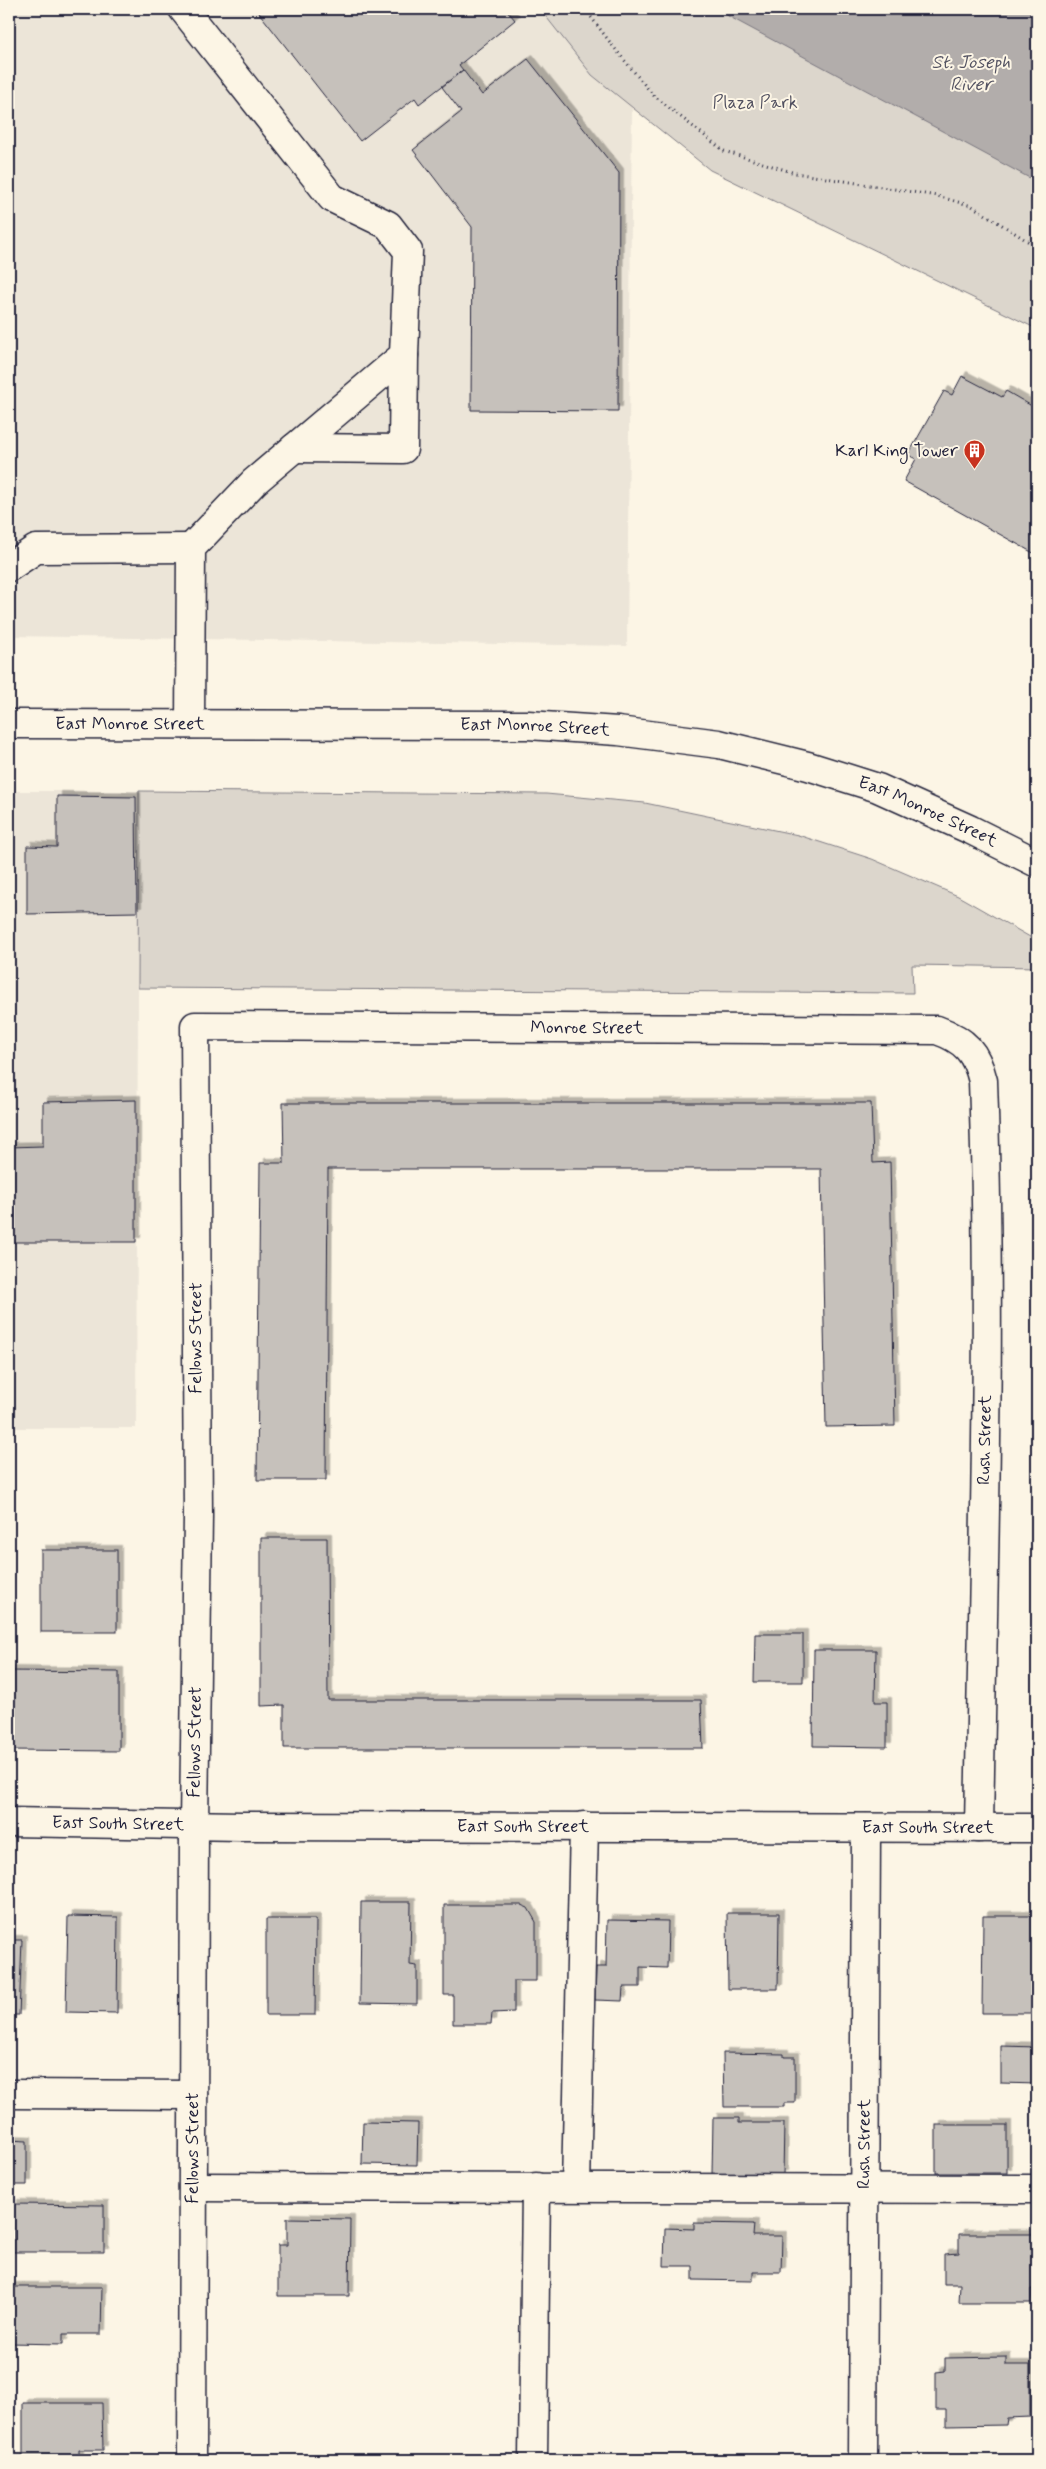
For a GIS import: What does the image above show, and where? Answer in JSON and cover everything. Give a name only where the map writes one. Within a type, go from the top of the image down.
[{"type":"street","points":[[183,9],[332,198],[388,225],[408,251],[403,449],[294,448]]},
{"type":"street","points":[[190,724],[191,548],[254,482],[404,355]]},
{"type":"street","points":[[9,567],[36,549],[191,548]]},
{"type":"street","name":"East Monroe Street","points":[[9,724],[528,725],[618,731],[719,744],[808,766],[878,788],[971,830],[1037,863]]},
{"type":"street","name":"Monroe Street","points":[[195,1026],[937,1030],[958,1038],[972,1054]]},
{"type":"street","name":"Fellows Street","points":[[192,2460],[194,1825],[198,1515],[195,1026]]},
{"type":"street","name":"Rush Street","points":[[972,1054],[980,1066],[983,1081],[987,1181],[987,1324],[979,1828]]},
{"type":"street","name":"East South Street","points":[[9,1822],[194,1825],[1037,1828]]},
{"type":"street","points":[[576,2188],[584,1826]]},
{"type":"street","name":"Rush Street","points":[[863,2460],[866,1828]]},
{"type":"street","points":[[9,2094],[193,2095]]},
{"type":"street","points":[[193,2187],[1037,2189]]},
{"type":"street","points":[[533,2460],[536,2188]]},
{"type":"path","points":[[586,9],[612,45],[653,95],[724,151],[795,173],[937,196],[972,206],[1037,248]]},
{"type":"shaded area","points":[[9,9],[540,9],[592,75],[632,106],[627,646],[9,636]]},
{"type":"shaded area","points":[[9,791],[139,791],[136,1428],[9,1428]]},
{"type":"green space","name":"Plaza Park","points":[[540,9],[750,9],[1037,164],[1037,329],[710,170],[592,75]]},
{"type":"green space","points":[[139,791],[546,794],[645,803],[798,835],[872,859],[958,896],[1037,941],[1037,967],[912,965],[913,993],[138,988]]},
{"type":"water","name":"St. Joseph River","points":[[722,9],[1037,9],[1037,182],[728,16]]},
{"type":"building","points":[[256,9],[506,9],[515,20],[459,65],[463,70],[419,104],[415,98],[360,141]]},
{"type":"building","points":[[528,59],[619,173],[618,411],[471,410],[472,227],[413,150],[461,112],[442,87],[463,70],[482,95]]},
{"type":"building","name":"Karl King Tower","points":[[962,376],[1002,397],[1006,391],[1037,409],[1037,555],[904,481],[916,459],[908,455],[944,391],[952,395]]},
{"type":"building","points":[[57,796],[136,797],[137,912],[27,914],[27,846],[57,847]]},
{"type":"building","points":[[136,1100],[136,1242],[9,1242],[9,1147],[43,1146],[43,1102]]},
{"type":"building","points":[[283,1103],[871,1103],[873,1163],[890,1162],[895,1426],[826,1427],[821,1169],[328,1169],[326,1480],[257,1480],[260,1163],[284,1163]]},
{"type":"building","points":[[261,1538],[327,1538],[328,1700],[701,1700],[703,1748],[284,1748],[284,1705],[261,1706]]},
{"type":"building","points":[[41,1550],[117,1550],[117,1632],[41,1632]]},
{"type":"building","points":[[755,1634],[803,1634],[803,1682],[754,1682]]},
{"type":"building","points":[[814,1650],[876,1650],[875,1702],[887,1702],[887,1747],[813,1746]]},
{"type":"building","points":[[9,1671],[119,1672],[119,1751],[9,1750]]},
{"type":"building","points":[[361,1902],[411,1902],[410,1965],[417,1966],[417,2004],[360,2003]]},
{"type":"building","points":[[444,1905],[521,1905],[528,1908],[536,1922],[536,1981],[514,1981],[514,2012],[492,2013],[491,2024],[453,2024],[453,1995],[444,1995]]},
{"type":"building","points":[[727,1913],[779,1913],[778,1989],[728,1989]]},
{"type":"building","points":[[68,1916],[118,1917],[117,2013],[66,2012]]},
{"type":"building","points":[[983,1916],[1035,1916],[1035,2013],[982,2013]]},
{"type":"building","points":[[266,1919],[316,1919],[315,2015],[266,2015]]},
{"type":"building","points":[[607,1920],[668,1921],[667,1968],[640,1967],[640,1987],[623,1987],[622,2001],[595,2000],[596,1967],[606,1967]]},
{"type":"building","points":[[9,1940],[22,1940],[19,2015],[9,2015]]},
{"type":"building","points":[[1001,2046],[1037,2047],[1037,2084],[1001,2083]]},
{"type":"building","points":[[723,2053],[784,2054],[784,2057],[795,2057],[795,2103],[784,2103],[784,2107],[724,2107]]},
{"type":"building","points":[[713,2118],[739,2118],[739,2123],[784,2123],[783,2175],[712,2174]]},
{"type":"building","points":[[363,2122],[418,2123],[417,2165],[362,2164]]},
{"type":"building","points":[[936,2125],[1007,2125],[1007,2173],[936,2173]]},
{"type":"building","points":[[9,2140],[27,2141],[27,2185],[9,2185]]},
{"type":"building","points":[[13,2204],[104,2205],[104,2252],[13,2252]]},
{"type":"building","points":[[287,2218],[350,2219],[349,2296],[278,2296],[278,2245],[287,2245]]},
{"type":"building","points":[[694,2223],[754,2224],[753,2236],[782,2236],[781,2272],[753,2272],[753,2281],[693,2280],[693,2266],[664,2266],[665,2228],[694,2229]]},
{"type":"building","points":[[959,2234],[1037,2234],[1037,2289],[1031,2289],[1031,2303],[959,2303],[960,2284],[944,2284],[944,2254],[959,2253]]},
{"type":"building","points":[[9,2287],[102,2287],[101,2334],[63,2334],[63,2344],[9,2343]]},
{"type":"building","points":[[1006,2357],[1006,2365],[1030,2365],[1030,2417],[1007,2418],[1006,2425],[946,2426],[946,2410],[936,2410],[936,2372],[945,2371],[945,2358]]},
{"type":"building","points":[[23,2403],[102,2403],[103,2450],[79,2450],[79,2460],[23,2460]]},
{"type":"place","name":"Karl King Tower","points":[[974,470]]}]
